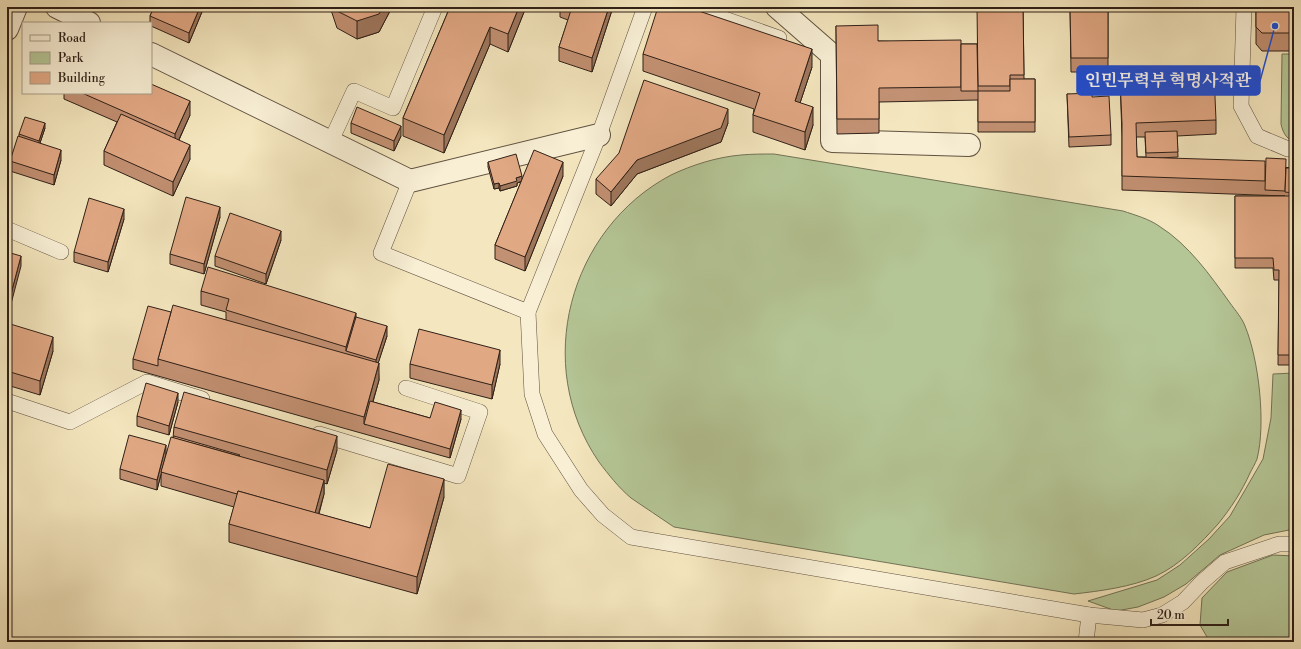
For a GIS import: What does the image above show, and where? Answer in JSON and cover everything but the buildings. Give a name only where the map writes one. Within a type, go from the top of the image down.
[{"type":"street","points":[[7,29],[16,7]]},
{"type":"street","points":[[57,7],[87,22]]},
{"type":"street","points":[[777,7],[832,55],[832,140],[969,145]]},
{"type":"street","points":[[152,54],[410,181],[600,135]]},
{"type":"lane","points":[[330,143],[354,91],[393,108],[435,7]]},
{"type":"lane","points":[[645,7],[600,135],[528,312],[532,394],[546,434],[581,490],[604,515],[631,537],[1089,615],[1143,620],[1162,615],[1183,602],[1202,582],[1225,562],[1279,544],[1294,544]]},
{"type":"lane","points":[[690,7],[779,38]]},
{"type":"lane","points":[[1244,7],[1240,106],[1257,136],[1288,149],[1294,149]]},
{"type":"lane","points":[[410,181],[381,253],[528,312]]},
{"type":"lane","points":[[7,230],[61,252]]},
{"type":"lane","points":[[7,401],[70,422],[147,382],[215,403]]},
{"type":"lane","points":[[306,430],[458,476],[480,412],[406,388]]},
{"type":"lane","points":[[1086,642],[1089,615]]},
{"type":"green space","points":[[1282,54],[1294,54],[1294,142],[1285,135],[1281,124]]},
{"type":"green space","points":[[774,154],[1123,211],[1151,221],[1180,242],[1215,282],[1245,326],[1254,356],[1260,392],[1261,428],[1257,459],[1240,493],[1218,524],[1182,560],[1156,576],[1126,586],[1074,594],[674,527],[631,498],[599,462],[579,424],[568,384],[565,343],[572,302],[586,264],[607,229],[636,199],[671,175],[696,165],[732,156]]},
{"type":"green space","points":[[1294,373],[1294,529],[1264,535],[1220,555],[1186,584],[1164,597],[1138,607],[1116,611],[1088,601],[1157,580],[1180,565],[1209,539],[1230,516],[1263,459],[1271,418],[1273,374]]},
{"type":"green space","points":[[1273,555],[1294,556],[1294,642],[1210,642],[1200,625],[1202,598],[1227,572]]},
{"type":"place","name":"인민무력부 혁명사적관","points":[[1275,26]]}]
